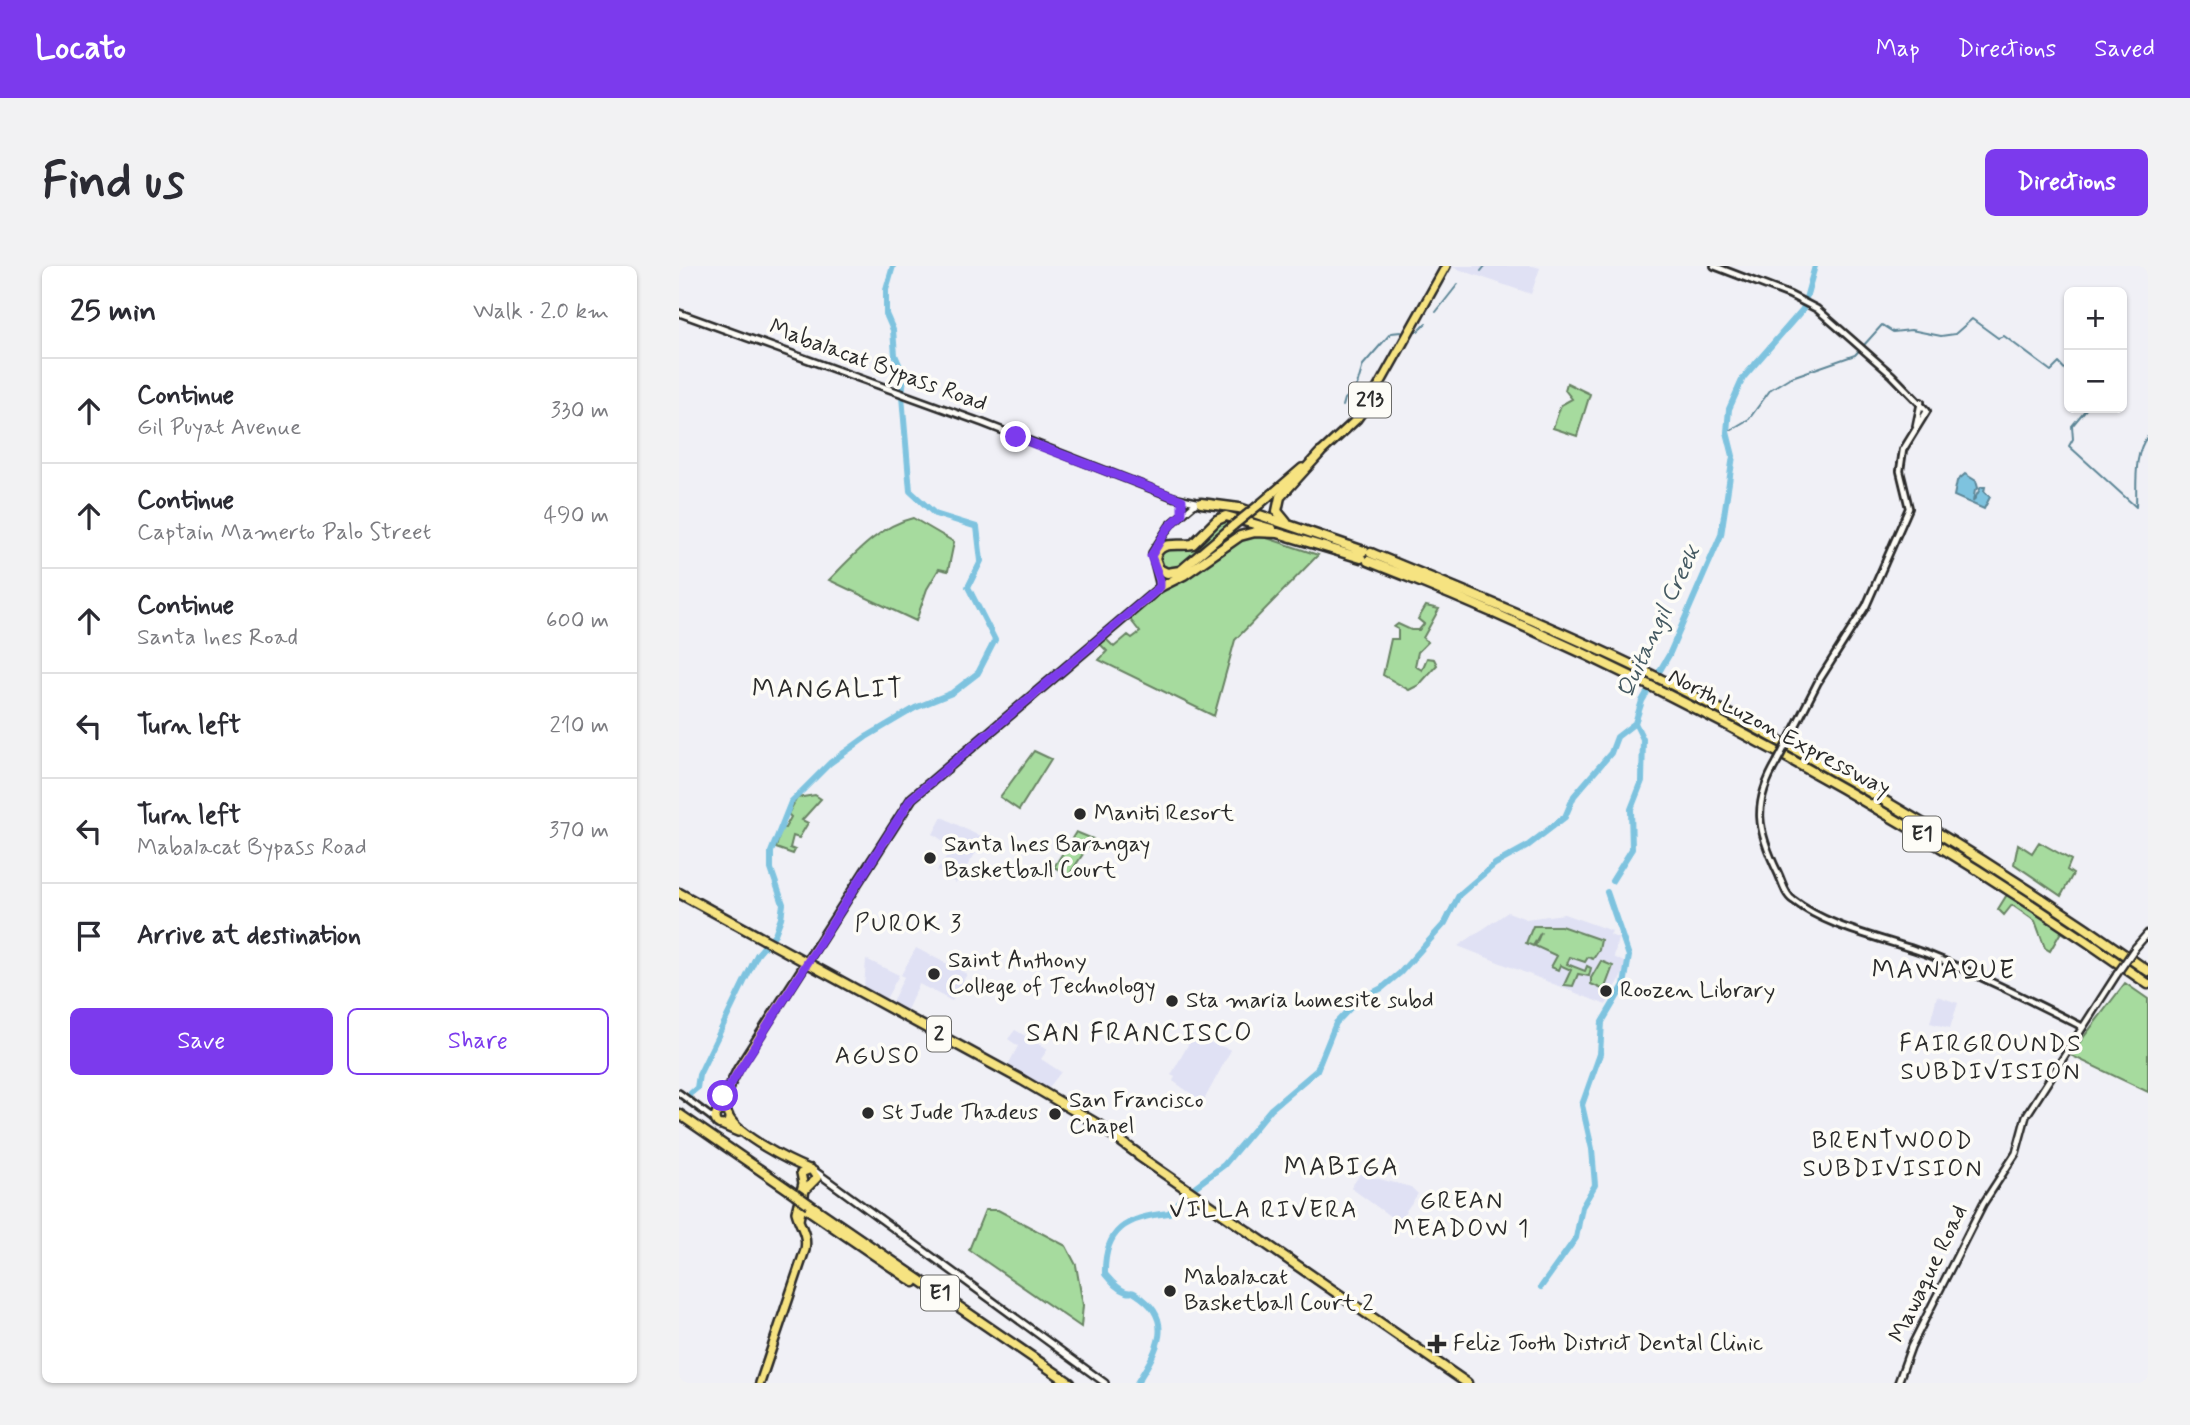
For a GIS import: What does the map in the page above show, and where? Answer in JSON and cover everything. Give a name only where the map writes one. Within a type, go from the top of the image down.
[{"type":"highway","points":[[1288,524],[1277,514],[1278,502],[1320,453]]},
{"type":"highway","name":"North Luzon Expressway","points":[[1198,503],[1232,507],[1288,524],[1637,667],[1837,772],[1941,834],[2148,971]]},
{"type":"highway","points":[[1155,548],[1166,541],[1193,540],[1221,511],[1232,507]]},
{"type":"highway","points":[[1179,570],[1172,573],[1159,569],[1155,558],[1159,549],[1166,545],[1193,544],[1223,517],[1234,516],[1292,536]]},
{"type":"highway","points":[[1159,588],[1184,575],[1244,535],[1261,531],[1292,536]]},
{"type":"highway","name":"North Luzon Expressway","points":[[1292,536],[1366,556],[1633,677],[1774,749],[1935,842],[2148,984]]},
{"type":"highway","name":"2","points":[[679,893],[1022,1080],[1097,1126],[1467,1383]]},
{"type":"highway","name":"E1","points":[[679,1114],[1061,1383]]},
{"type":"highway","name":"E1","points":[[679,1120],[703,1133]]},
{"type":"highway","name":"E1","points":[[808,1206],[1070,1383]]},
{"type":"main road","name":"213","points":[[714,1117],[806,961],[910,800],[940,771],[1320,453],[1357,419],[1372,398],[1446,266]]},
{"type":"main road","name":"Mabalacat Bypass Road","points":[[679,313],[914,398],[1182,500],[1198,503]]},
{"type":"main road","points":[[1182,500],[1182,514]]},
{"type":"main road","points":[[1159,588],[1160,580],[1151,559],[1155,548],[1168,528],[1198,503]]},
{"type":"main road","points":[[1164,539],[1198,503]]},
{"type":"main road","name":"Mawaque Road","points":[[1898,1383],[1911,1347],[1983,1204],[2015,1153],[2026,1116],[2116,974],[2148,933]]},
{"type":"main road","points":[[721,1101],[727,1114],[748,1135],[812,1170],[888,1222],[1105,1383]]},
{"type":"main road","points":[[714,1117],[727,1114]]},
{"type":"main road","points":[[714,1117],[727,1114]]},
{"type":"main road","points":[[714,1117],[788,1164],[801,1180],[828,1182]]},
{"type":"main road","points":[[760,1383],[805,1250],[807,1239],[798,1217],[801,1180],[804,1170],[812,1170]]},
{"type":"main road","points":[[812,1170],[814,1183]]},
{"type":"main road","points":[[798,1217],[805,1190],[814,1183]]},
{"type":"street","points":[[1714,266],[1811,306],[1921,402],[1927,414],[1904,445],[1900,471],[1909,508],[1866,606],[1818,682],[1762,793],[1759,822],[1772,860],[1790,899],[1852,929],[1970,972],[2083,1027]]},
{"type":"street","points":[[679,1093],[714,1117]]},
{"type":"shaded area","points":[[1449,266],[1533,266],[1540,268],[1531,294]]},
{"type":"shaded area","points":[[942,817],[985,839],[956,883],[937,871],[952,847],[933,834]]},
{"type":"shaded area","points":[[1508,912],[1526,919],[1564,914],[1612,931],[1610,935],[1618,938],[1614,957],[1628,964],[1606,1005],[1458,946]]},
{"type":"shaded area","name":"Saint Anthony College of Technology","points":[[916,948],[967,974],[952,1001],[919,984],[907,1010],[892,1002],[904,977],[901,975]]},
{"type":"shaded area","points":[[866,959],[899,975],[886,999],[864,988]]},
{"type":"shaded area","points":[[1937,996],[1958,1003],[1950,1028],[1930,1023]]},
{"type":"shaded area","points":[[1015,1030],[1048,1049],[1041,1059],[1061,1072],[1047,1090],[1007,1067],[1018,1046],[1008,1039]]},
{"type":"shaded area","points":[[1193,1036],[1231,1050],[1203,1102],[1173,1081],[1175,1077],[1171,1075]]},
{"type":"shaded area","points":[[1360,1174],[1411,1187],[1418,1194],[1398,1222],[1351,1188]]},
{"type":"green space","points":[[1567,383],[1590,394],[1577,436],[1553,428],[1561,405],[1572,399],[1565,390]]},
{"type":"green space","points":[[913,518],[954,542],[948,571],[939,569],[927,589],[916,621],[829,580],[878,535]]},
{"type":"green space","points":[[1239,519],[1177,570],[1162,570],[1157,556],[1161,549],[1186,547],[1220,520]]},
{"type":"green space","points":[[1264,537],[1318,555],[1235,640],[1214,716],[1099,660],[1107,651],[1098,642],[1104,637],[1114,647],[1128,635],[1132,638],[1140,632],[1129,618],[1156,595],[1236,543],[1248,538]]},
{"type":"green space","points":[[1482,602],[1635,671],[1633,675]]},
{"type":"green space","points":[[1426,606],[1439,609],[1423,638],[1428,642],[1418,652],[1415,666],[1422,670],[1427,658],[1434,659],[1437,665],[1419,685],[1409,690],[1383,675],[1391,639],[1398,639],[1398,629],[1394,627],[1398,624],[1411,630],[1419,630],[1424,624],[1418,619]]},
{"type":"green space","points":[[1689,697],[1784,745],[1781,750],[1687,702]]},
{"type":"green space","points":[[1788,747],[1976,858],[2127,959],[2123,964],[1975,864],[1785,752]]},
{"type":"green space","points":[[1034,751],[1051,759],[1019,810],[1000,797]]},
{"type":"green space","points":[[815,795],[821,799],[802,820],[808,823],[799,838],[793,836],[790,848],[795,850],[793,854],[776,848],[781,828],[785,828],[791,817],[788,814],[797,798]]},
{"type":"green space","points":[[1076,832],[1093,839],[1069,875],[1054,867]]},
{"type":"green space","points":[[2039,842],[2071,860],[2067,870],[2073,874],[2061,896],[2014,864],[2018,844],[2032,853]]},
{"type":"green space","points":[[2008,893],[2069,931],[2066,935],[2061,932],[2050,951],[2045,948],[2035,921],[2012,905],[2004,915],[1998,909]]},
{"type":"green space","points":[[1533,926],[1561,926],[1601,940],[1593,959],[1588,957],[1585,962],[1570,957],[1567,964],[1585,971],[1587,966],[1591,968],[1589,976],[1578,974],[1573,986],[1564,985],[1571,970],[1560,965],[1558,970],[1551,967],[1557,956],[1535,946],[1541,932],[1533,946],[1526,943]]},
{"type":"green space","points":[[1601,961],[1613,966],[1604,990],[1591,984],[1591,978]]},
{"type":"green space","points":[[2125,983],[2148,999],[2148,1092],[2070,1055]]},
{"type":"green space","points":[[985,1210],[998,1210],[1066,1246],[1076,1265],[1083,1305],[1081,1327],[969,1250]]},
{"type":"water","points":[[1965,474],[1976,481],[1978,488],[1975,490],[1973,502],[1981,487],[1985,487],[1984,492],[1990,497],[1984,509],[1954,496],[1957,481]]},
{"type":"waterway","points":[[691,1093],[697,1088],[699,1075],[757,955],[775,934],[781,918],[783,904],[771,869],[771,852],[791,802],[830,763],[866,737],[915,708],[952,693],[978,673],[995,640],[968,587],[981,561],[977,527],[935,514],[910,491],[902,396],[904,376],[895,355],[893,330],[886,314],[886,290],[893,266]]},
{"type":"waterway","points":[[1481,271],[1485,266]]},
{"type":"waterway","name":"Quitangil Creek","points":[[1137,1383],[1156,1348],[1159,1325],[1149,1304],[1134,1293],[1120,1289],[1105,1274],[1109,1246],[1114,1236],[1130,1222],[1169,1213],[1184,1195],[1224,1165],[1271,1109],[1317,1070],[1336,1023],[1357,1001],[1382,988],[1400,973],[1445,923],[1459,895],[1495,864],[1526,847],[1565,817],[1574,796],[1611,753],[1617,737],[1635,723],[1642,701],[1669,655],[1721,535],[1733,456],[1727,432],[1729,409],[1743,378],[1803,309],[1815,266]]},
{"type":"waterway","points":[[1436,312],[1458,284]]},
{"type":"waterway","points":[[1727,432],[1749,419],[1771,389],[1789,378],[1855,355],[1882,325],[1893,332],[1911,330],[1941,336],[1955,334],[1972,319],[1998,338],[2004,336],[2051,371],[2059,363],[2064,368]]},
{"type":"waterway","points":[[1413,331],[1418,331],[1426,323]]},
{"type":"waterway","points":[[1343,406],[1345,399],[1356,389],[1363,365],[1391,333],[1401,332]]},
{"type":"waterway","points":[[2083,413],[2072,426],[2073,439],[2069,446],[2136,507],[2138,460],[2148,436]]},
{"type":"waterway","points":[[1612,881],[1632,849],[1631,809],[1642,781],[1643,739],[1635,723]]},
{"type":"waterway","points":[[1541,1287],[1576,1238],[1582,1207],[1595,1185],[1592,1149],[1582,1105],[1600,1054],[1602,1022],[1624,985],[1629,956],[1607,892]]},
{"type":"place","name":"Maniti Resort","points":[[1080,814]]},
{"type":"place","name":"Santa Ines Barangay Basketball Court","points":[[930,858]]},
{"type":"place","name":"Saint Anthony College of Technology","points":[[934,974]]},
{"type":"place","name":"Roozen Library","points":[[1606,991]]},
{"type":"place","name":"Sta maria homesite subd","points":[[1172,1001]]},
{"type":"place","name":"St Jude Thadeus","points":[[868,1113]]},
{"type":"place","name":"San Francisco Chapel","points":[[1055,1114]]},
{"type":"place","name":"Mabalacat Basketball Court 2","points":[[1170,1291]]},
{"type":"place","name":"Feliz Tooth District Dental Clinic","points":[[1437,1344]]},
{"type":"district","name":"MANGALIT","points":[[828,690]]},
{"type":"district","name":"PUROK 3","points":[[909,924]]},
{"type":"district","name":"MAWAQUE","points":[[1944,971]]},
{"type":"district","name":"SAN FRANCISCO","points":[[1140,1034]]},
{"type":"district","name":"AGUSO","points":[[878,1056]]},
{"type":"district","name":"FAIRGROUNDS SUBDIVISION","points":[[1991,1058]]},
{"type":"district","name":"BRENTWOOD SUBDIVISION","points":[[1893,1155]]},
{"type":"district","name":"MABIGA","points":[[1342,1168]]},
{"type":"district","name":"VILLA RIVERA","points":[[1264,1210]]},
{"type":"district","name":"GREAN MEADOW 1","points":[[1462,1215]]},
{"type":"route","points":[[723,1096],[911,799],[940,771],[1160,587],[1151,556],[1168,528],[1182,514],[1182,500],[1016,437]]}]
